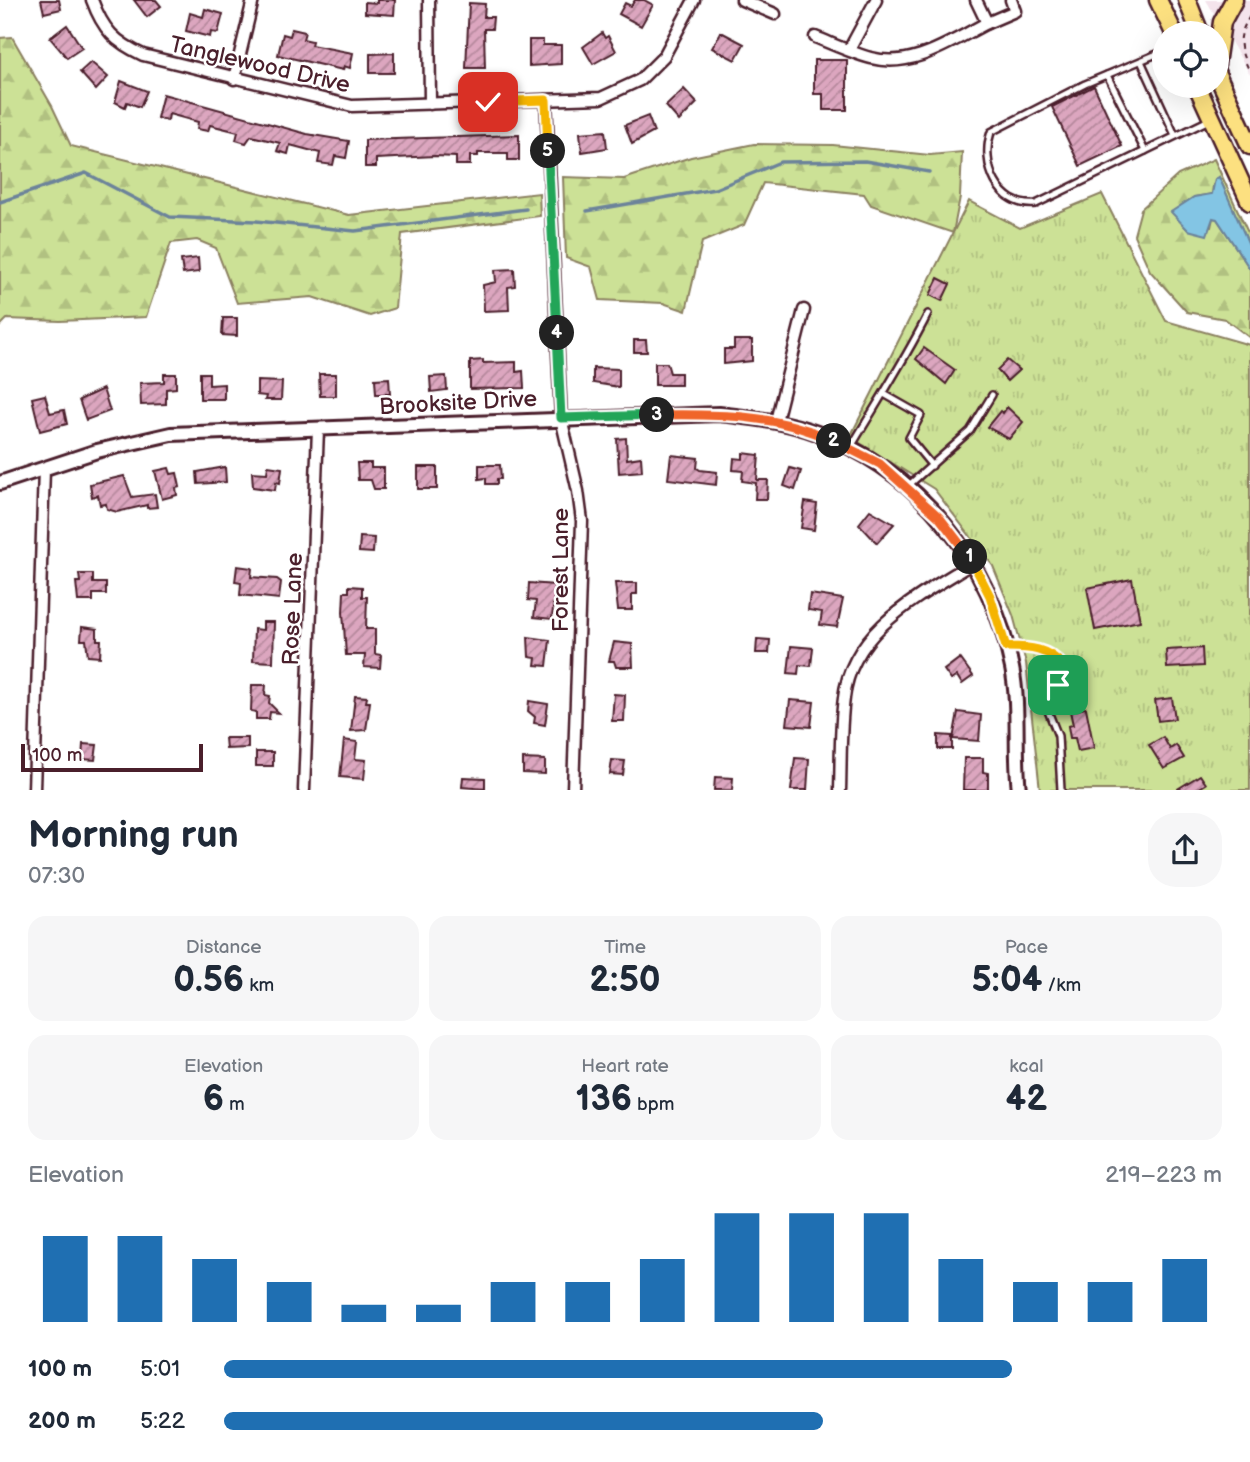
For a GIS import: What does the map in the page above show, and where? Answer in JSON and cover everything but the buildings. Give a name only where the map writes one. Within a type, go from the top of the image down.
[{"type":"highway","points":[[1158,0],[1168,21]]},
{"type":"highway","points":[[1187,0],[1195,21]]},
{"type":"highway","points":[[1223,21],[1234,0]]},
{"type":"highway","points":[[1202,98],[1250,202]]},
{"type":"highway","points":[[1228,98],[1248,139]]},
{"type":"street","name":"Tanglewood Drive","points":[[92,0],[99,18],[119,44],[144,55],[352,106],[601,98],[640,80],[664,55],[694,0]]},
{"type":"street","points":[[234,79],[253,0]]},
{"type":"street","points":[[429,0],[430,104]]},
{"type":"street","points":[[742,0],[775,14]]},
{"type":"street","points":[[849,50],[876,0]]},
{"type":"street","points":[[976,0],[987,23]]},
{"type":"street","points":[[815,37],[872,59],[901,62],[929,53],[1015,11],[1011,0]]},
{"type":"street","name":"Forest Lane","points":[[546,100],[561,418],[582,521],[573,790]]},
{"type":"street","points":[[776,421],[804,310]]},
{"type":"street","name":"Brooksite Drive","points":[[0,483],[97,451],[171,434],[719,414],[776,421],[818,434],[880,464],[939,517],[974,562],[990,596],[1006,647],[1016,709],[1019,790]]},
{"type":"street","name":"Rose Lane","points":[[304,790],[318,429]]},
{"type":"street","points":[[34,790],[44,469]]},
{"type":"street","points":[[840,790],[844,695],[855,657],[876,629],[974,562]]},
{"type":"lane","points":[[1152,56],[1107,75],[991,132],[989,165],[1001,192],[1025,205],[1036,204],[1211,119]]},
{"type":"lane","points":[[1141,61],[1175,135]]},
{"type":"lane","points":[[1107,75],[1145,151]]},
{"type":"lane","points":[[850,449],[928,314]]},
{"type":"lane","points":[[884,394],[921,415],[909,438],[932,466]]},
{"type":"lane","points":[[906,487],[970,431],[992,395]]},
{"type":"lane","points":[[1006,647],[1035,648],[1056,657],[1064,667],[1063,679],[1048,694],[1046,706],[1058,736],[1061,790]]},
{"type":"path","points":[[1250,16],[1241,30],[1239,44],[1250,72]]},
{"type":"shaded area","points":[[1206,0],[1250,0],[1250,74],[1229,39],[1229,21],[1218,21]]},
{"type":"green space","points":[[12,37],[52,106],[71,146],[349,215],[539,193],[540,216],[402,234],[395,308],[370,316],[312,297],[237,303],[216,248],[197,240],[171,243],[146,317],[60,321],[7,319],[0,326],[0,38]]},
{"type":"green space","points":[[754,144],[833,145],[930,155],[962,152],[960,197],[953,233],[871,205],[864,194],[763,183],[744,225],[702,242],[686,311],[663,303],[600,300],[591,267],[566,258],[563,177],[624,179],[691,157]]},
{"type":"green space","points":[[1214,159],[1250,237],[1250,247],[1219,177],[1213,185],[1212,194],[1194,197],[1172,212],[1188,230],[1211,227],[1213,218],[1217,219],[1250,269],[1250,338],[1225,319],[1187,312],[1150,271],[1134,235],[1141,209],[1178,175]]},
{"type":"green space","points":[[1102,194],[1166,321],[1250,345],[1250,790],[1040,790],[1026,663],[1013,615],[993,566],[934,489],[850,437],[969,201],[1020,228]]},
{"type":"water","points":[[1219,177],[1250,247],[1250,269],[1217,219],[1213,218],[1207,235],[1188,230],[1171,212],[1194,197],[1212,194],[1215,179]]},
{"type":"waterway","points":[[587,211],[715,189],[780,162],[865,161],[929,172]]},
{"type":"waterway","points":[[0,202],[86,173],[170,217],[256,221],[355,231],[526,209]]},
{"type":"route","points":[[488,102],[546,100],[561,418],[719,414],[776,421],[818,434],[880,464],[939,517],[974,562],[990,596],[1006,647],[1035,648],[1056,657],[1064,667],[1063,679],[1058,685]]}]
